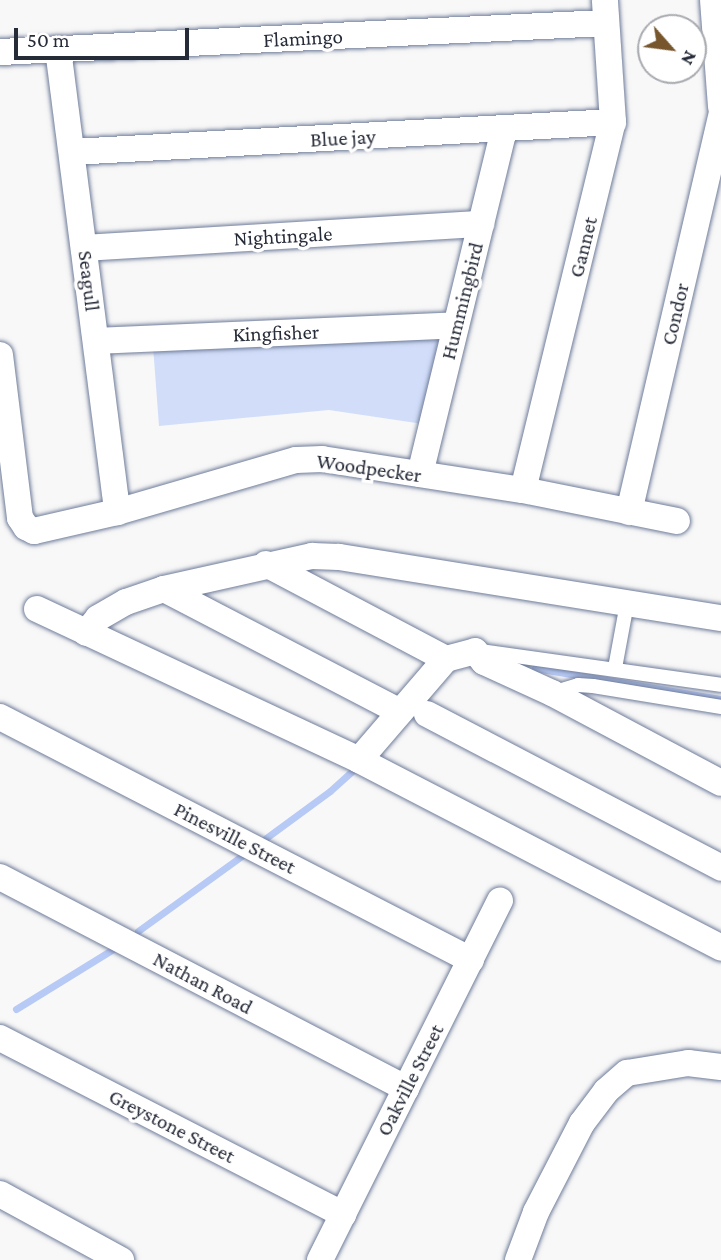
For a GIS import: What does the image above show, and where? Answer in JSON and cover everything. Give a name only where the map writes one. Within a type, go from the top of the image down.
[{"type":"street","points":[[713,0],[721,107]]},
{"type":"street","name":"Flamingo","points":[[0,52],[605,11]]},
{"type":"street","name":"Gannet","points":[[523,490],[613,122],[605,11]]},
{"type":"street","name":"Seagull","points":[[58,50],[117,512]]},
{"type":"street","name":"Condor","points":[[629,512],[721,116]]},
{"type":"street","name":"Blue jay","points":[[72,152],[613,122]]},
{"type":"street","name":"Hummingbird","points":[[420,474],[504,129]]},
{"type":"street","name":"Nightingale","points":[[84,248],[481,224]]},
{"type":"street","name":"Kingfisher","points":[[96,341],[456,325]]},
{"type":"street","name":"Woodpecker","points":[[0,355],[19,508],[26,527],[43,531],[296,460],[322,459],[523,490],[677,521]]},
{"type":"street","points":[[86,634],[98,618],[113,609],[164,589],[266,564],[312,556],[340,557],[721,618]]},
{"type":"street","points":[[266,564],[446,659]]},
{"type":"street","points":[[164,589],[400,712]]},
{"type":"street","points":[[37,609],[359,760],[721,948]]},
{"type":"street","points":[[359,760],[446,659],[475,651],[484,662],[552,693],[721,783]]},
{"type":"street","points":[[427,714],[721,868]]},
{"type":"street","name":"Pinesville Street","points":[[0,717],[471,960]]},
{"type":"street","name":"Nathan Road","points":[[0,877],[406,1088]]},
{"type":"street","name":"Oakville Street","points":[[320,1260],[500,901]]},
{"type":"street","name":"Greystone Street","points":[[0,1038],[343,1214]]},
{"type":"street","points":[[518,1260],[542,1201],[582,1123],[606,1091],[626,1073],[688,1063],[721,1067]]},
{"type":"street","points":[[0,1194],[121,1260]]},
{"type":"lane","points":[[615,668],[627,603]]},
{"type":"lane","points":[[475,651],[615,668],[721,685]]},
{"type":"lane","points":[[552,693],[578,685],[593,686],[721,707]]},
{"type":"shaded area","points":[[444,335],[423,424],[329,410],[159,426],[153,346]]},
{"type":"waterway","points":[[535,668],[721,699]]},
{"type":"waterway","points":[[266,838],[330,791],[352,771]]},
{"type":"waterway","points":[[138,931],[243,855]]},
{"type":"waterway","points":[[16,1009],[118,946]]}]
